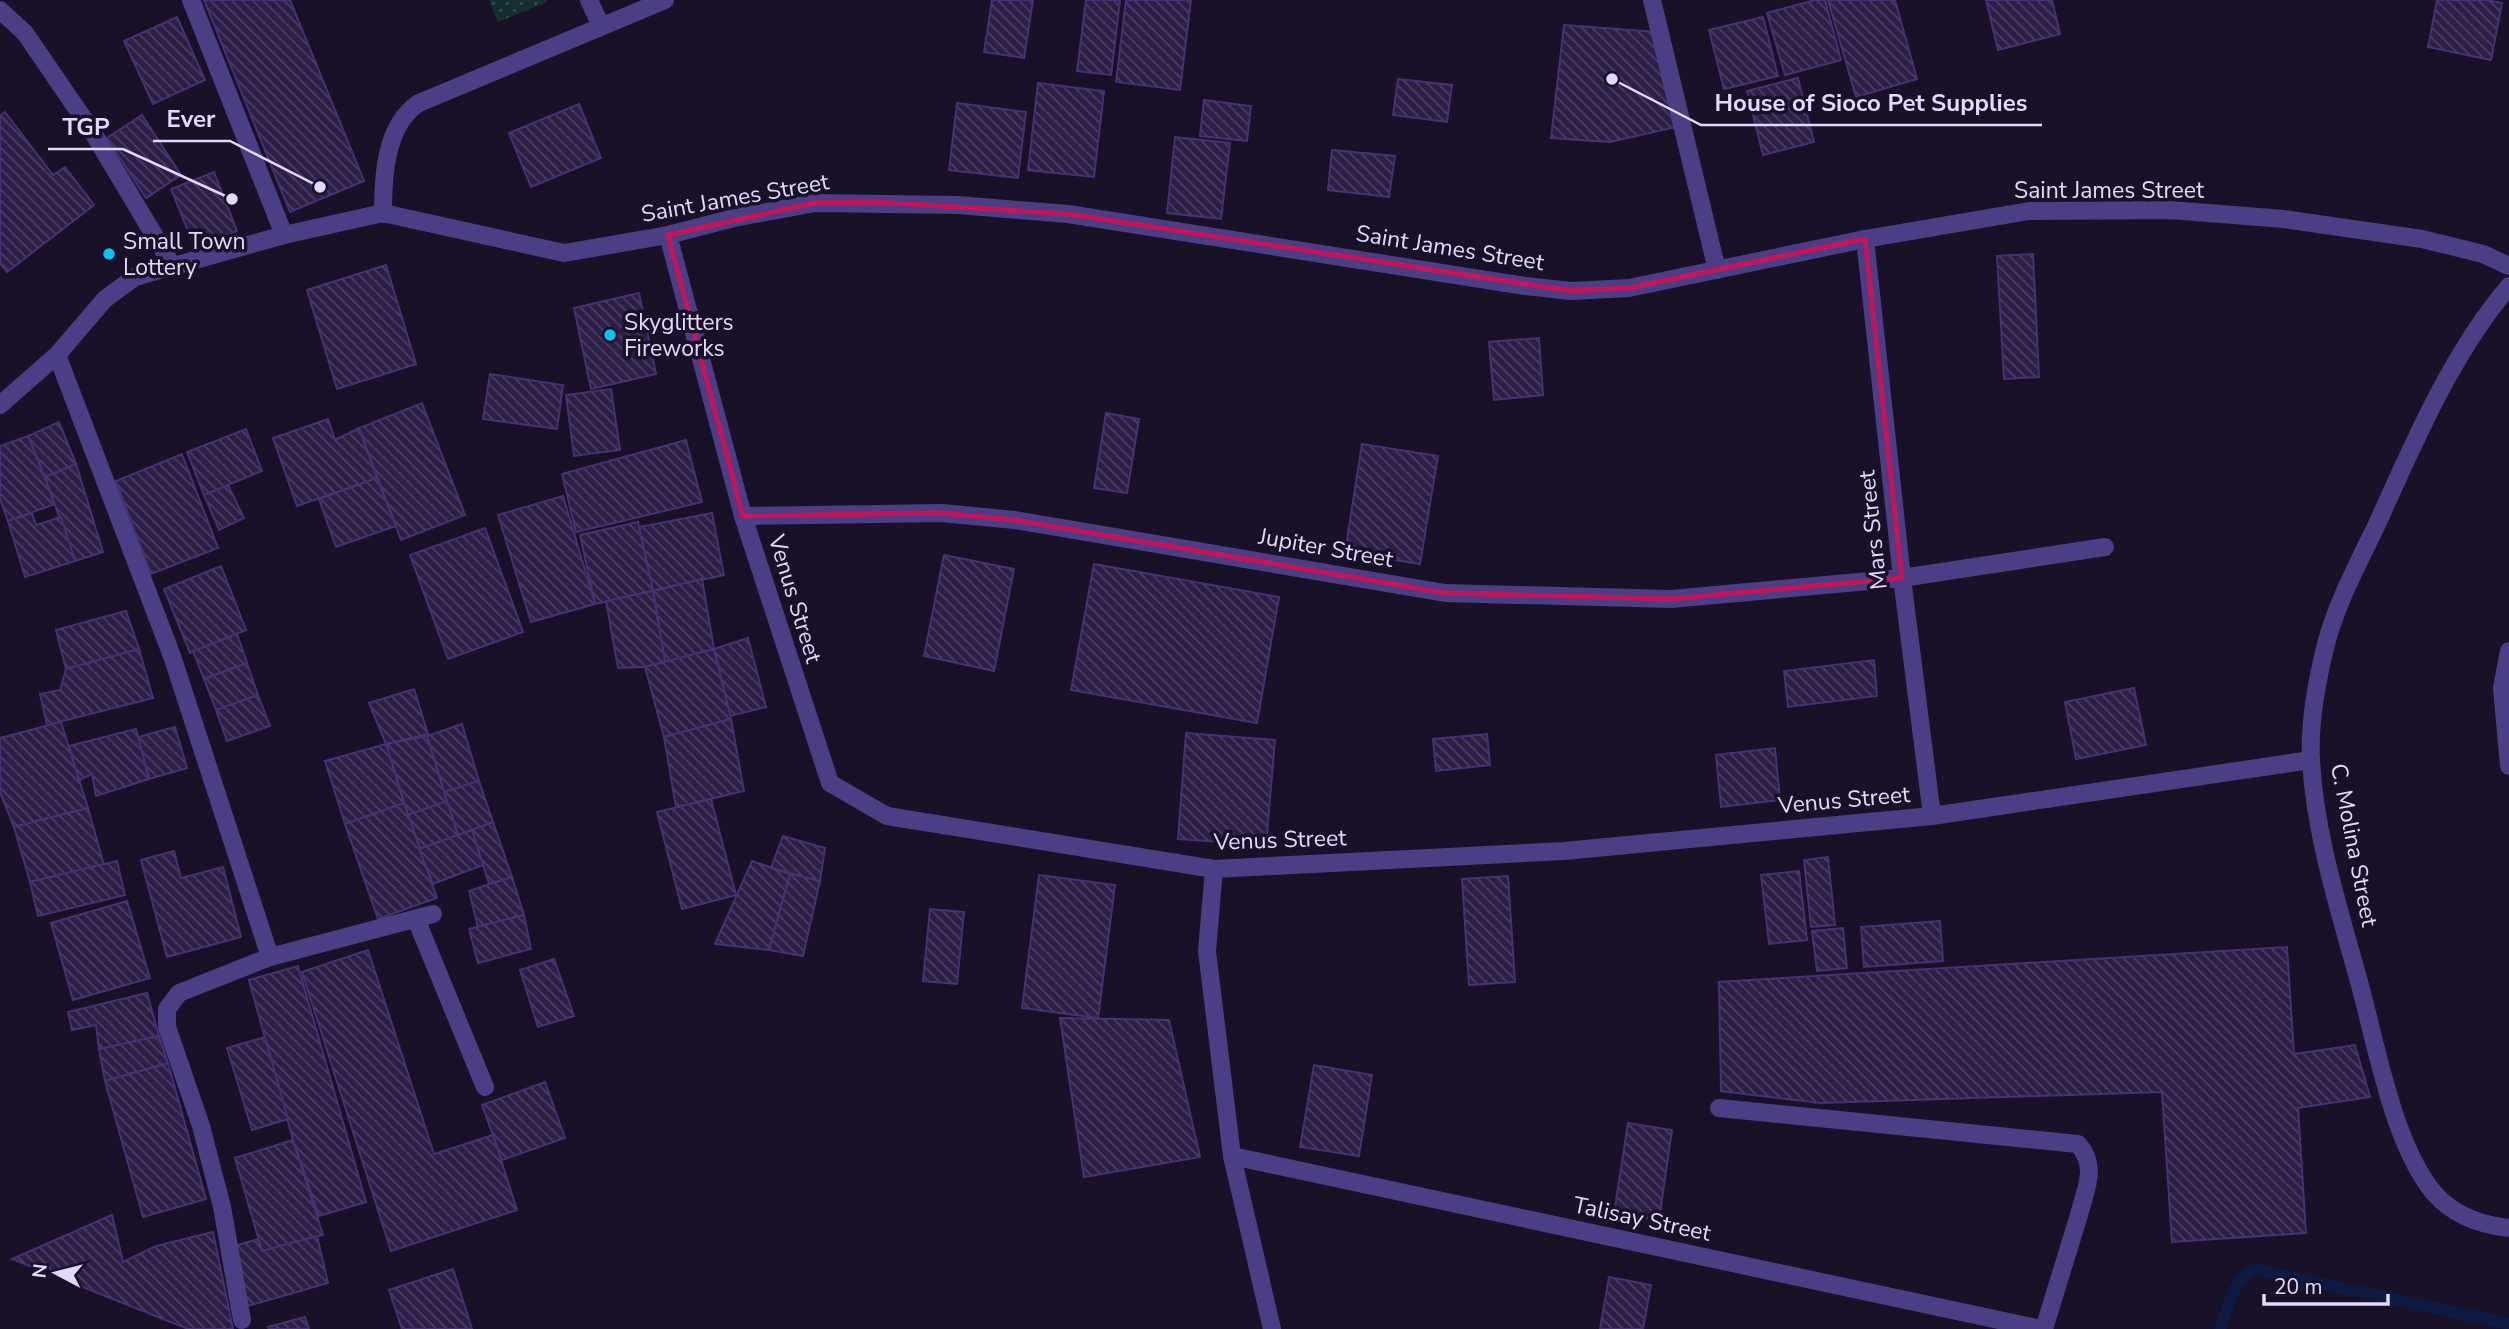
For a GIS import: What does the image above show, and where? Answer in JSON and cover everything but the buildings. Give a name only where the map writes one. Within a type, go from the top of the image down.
[{"type":"street","points":[[191,0],[284,235]]},
{"type":"street","points":[[589,0],[601,26]]},
{"type":"street","points":[[0,405],[57,355],[105,299],[135,277],[284,235],[383,213],[383,185],[390,147],[404,112],[665,0]]},
{"type":"street","points":[[1652,0],[1717,270]]},
{"type":"street","points":[[0,9],[25,33],[77,109],[172,265]]},
{"type":"street","name":"Saint James Street","points":[[383,213],[564,253],[668,235],[734,218],[816,203],[958,205],[1068,214],[1525,286],[1570,290],[1629,288],[1865,239],[2029,211],[2170,210],[2284,219],[2422,239],[2483,254],[2509,266]]},
{"type":"street","name":"Venus Street","points":[[668,235],[743,516],[830,783],[887,816],[1214,869],[1564,851],[1932,816],[2311,760]]},
{"type":"street","name":"Mars Street","points":[[1865,239],[1902,578],[1932,816]]},
{"type":"street","name":"C. Molina Street","points":[[2509,286],[2492,306],[2438,392],[2339,606],[2326,644],[2319,681],[2311,760],[2333,883],[2390,1098],[2415,1164],[2434,1192],[2451,1209],[2486,1226],[2509,1228]]},
{"type":"street","points":[[57,355],[172,656],[270,957]]},
{"type":"street","name":"Jupiter Street","points":[[743,516],[941,513],[1015,520],[1445,593],[1671,599],[1902,578],[2105,547]]},
{"type":"street","points":[[2509,651],[2502,688],[2509,766]]},
{"type":"street","points":[[1214,869],[1207,951],[1232,1156],[1272,1329]]},
{"type":"street","points":[[242,1320],[222,1207],[201,1126],[167,1027],[167,1009],[179,993],[270,957],[424,916],[485,1087]]},
{"type":"street","points":[[1718,1108],[2078,1144],[2089,1156],[2090,1171],[2042,1329]]},
{"type":"street","name":"Talisay Street","points":[[1232,1156],[2042,1329]]},
{"type":"highlighted area","points":[[876,202],[1068,214],[1571,291],[1629,288],[1865,239],[1902,578],[1671,599],[1445,593],[1015,520],[941,513],[743,516],[668,235],[815,203]]},
{"type":"green space","points":[[489,0],[546,0],[547,2],[498,22]]},
{"type":"waterway","points":[[2220,1329],[2237,1285],[2249,1272],[2257,1270],[2509,1324]]},
{"type":"place","name":"House of Sioco Pet Supplies","points":[[1612,79]]},
{"type":"place","name":"Ever","points":[[320,187]]},
{"type":"place","name":"TGP","points":[[232,199]]},
{"type":"place","name":"Small Town Lottery","points":[[109,254]]},
{"type":"place","name":"Skyglitters Fireworks","points":[[610,335]]}]
